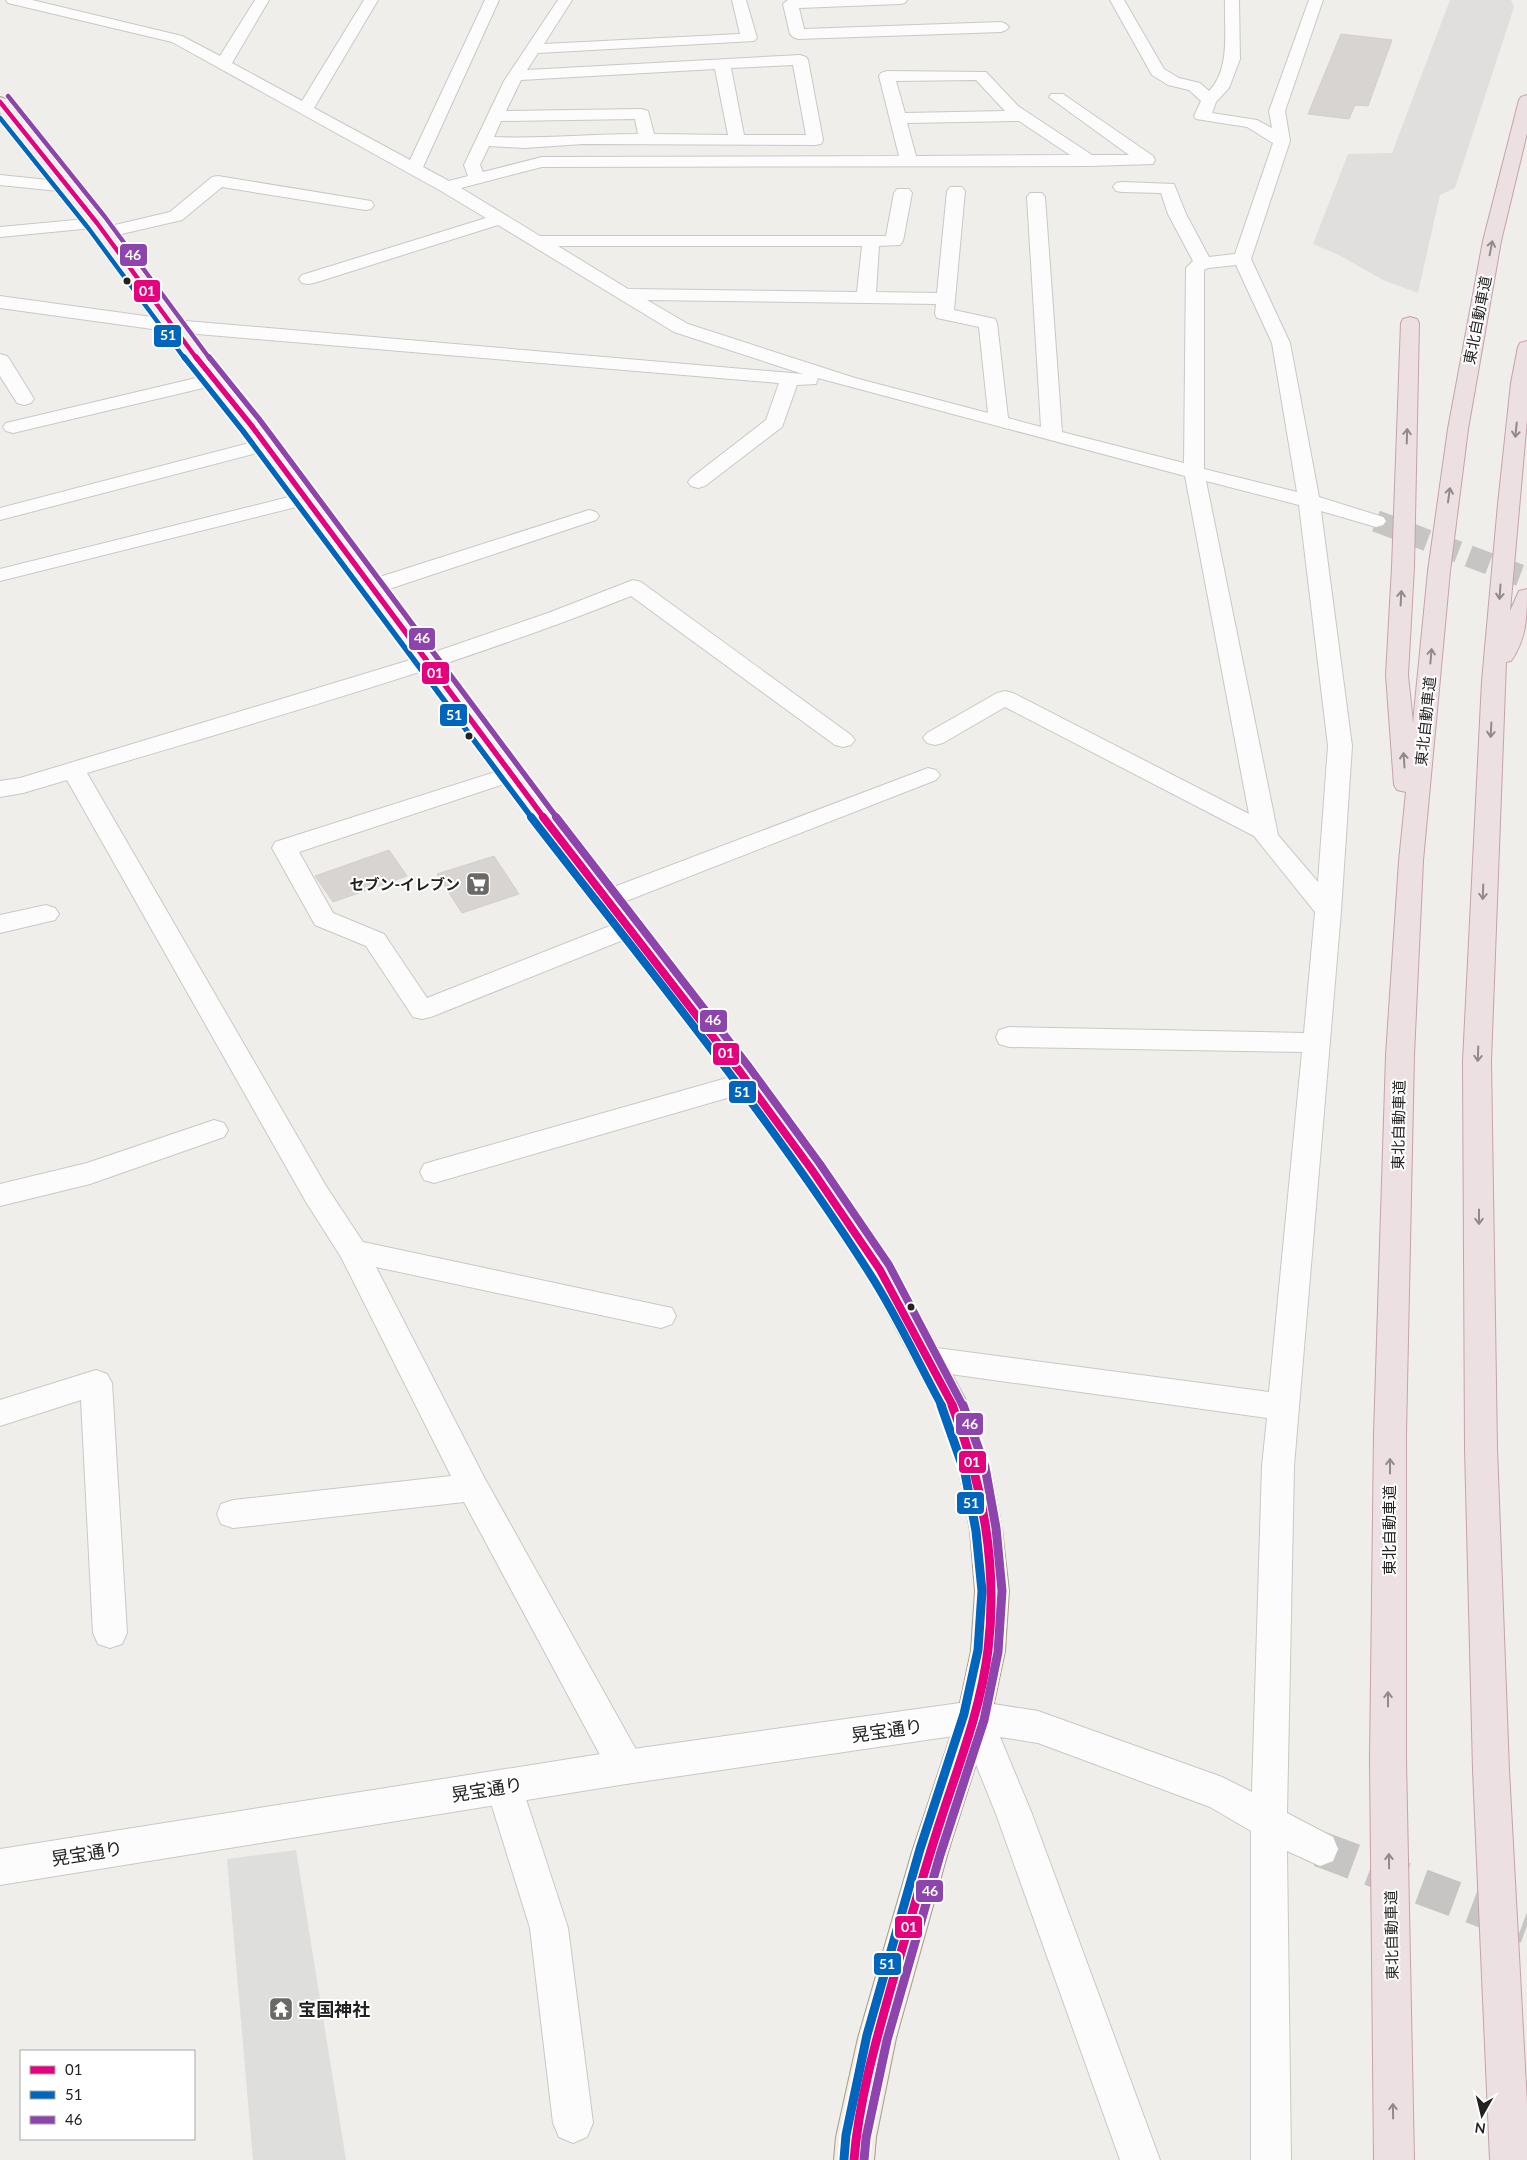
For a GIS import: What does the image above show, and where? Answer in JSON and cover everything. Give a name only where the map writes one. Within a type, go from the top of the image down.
[{"type":"highway","name":"東北自動車道","points":[[1394,2160],[1388,1759],[1390,1434],[1400,1055],[1411,861],[1439,571],[1458,429],[1492,241],[1527,100]]},
{"type":"highway","points":[[1410,324],[1403,567],[1397,675],[1411,861]]},
{"type":"highway","points":[[1510,2160],[1492,1780],[1481,1448],[1477,1061],[1493,681],[1508,504],[1521,383],[1527,347]]},
{"type":"highway","points":[[1493,681],[1527,596]]},
{"type":"main road","points":[[0,102],[100,228],[511,774],[748,1082],[812,1170],[880,1270],[953,1406],[975,1470],[986,1530],[992,1590],[988,1651],[974,1717],[930,1852],[877,2038],[856,2138],[854,2160]]},
{"type":"street","points":[[12,0],[177,39],[447,187],[682,328],[848,382],[1309,501],[1376,521]]},
{"type":"street","points":[[223,65],[262,0]]},
{"type":"street","points":[[305,110],[371,0]]},
{"type":"street","points":[[414,169],[492,0]]},
{"type":"street","points":[[477,179],[472,165],[495,116],[517,75],[565,0]]},
{"type":"street","points":[[534,49],[749,38],[740,0]]},
{"type":"street","points":[[900,0],[790,4],[798,34],[1001,27]]},
{"type":"street","points":[[1117,0],[1158,72],[1174,82],[1194,86],[1209,100]]},
{"type":"street","points":[[1232,0],[1232,59],[1222,88],[1209,100],[1202,116],[1251,123],[1282,141]]},
{"type":"street","points":[[1271,2160],[1269,1822],[1278,1466],[1328,911],[1340,746],[1309,501],[1282,343],[1242,259],[1282,141],[1277,111],[1316,0]]},
{"type":"street","points":[[484,141],[524,143],[583,139],[814,140],[800,60],[517,75]]},
{"type":"street","points":[[722,64],[736,140]]},
{"type":"street","points":[[909,162],[887,76],[980,75],[1012,109],[1090,161]]},
{"type":"street","points":[[447,187],[542,162],[1147,160],[1057,97]]},
{"type":"street","points":[[495,116],[642,114],[647,140]]},
{"type":"street","points":[[898,118],[1022,116]]},
{"type":"street","points":[[0,180],[68,187]]},
{"type":"street","points":[[0,232],[100,228],[176,216],[218,181],[365,205]]},
{"type":"street","points":[[1122,187],[1168,188],[1177,214],[1203,263]]},
{"type":"street","points":[[956,191],[944,314],[988,323],[999,422]]},
{"type":"street","points":[[537,242],[894,241],[903,193]]},
{"type":"street","points":[[1036,196],[1052,436]]},
{"type":"street","points":[[308,279],[500,219]]},
{"type":"street","points":[[866,298],[871,241]]},
{"type":"street","points":[[1242,259],[1203,263],[1195,268],[1194,471],[1266,837],[1328,911]]},
{"type":"street","points":[[623,294],[946,299]]},
{"type":"street","points":[[0,302],[174,326],[848,382]]},
{"type":"street","points":[[0,360],[24,399]]},
{"type":"street","points":[[698,482],[775,423],[790,378]]},
{"type":"street","points":[[13,427],[213,380]]},
{"type":"street","points":[[0,514],[265,445]]},
{"type":"street","points":[[0,575],[305,499]]},
{"type":"street","points":[[372,587],[589,516]]},
{"type":"street","points":[[0,789],[23,785],[428,662],[556,618],[633,587],[843,740]]},
{"type":"street","points":[[935,738],[1004,698],[1265,832]]},
{"type":"street","points":[[73,769],[316,1194],[353,1251],[473,1487],[626,1767]]},
{"type":"street","points":[[511,774],[284,848],[324,919],[375,940],[422,1010],[629,928]]},
{"type":"street","points":[[607,899],[928,776]]},
{"type":"street","points":[[0,924],[46,914]]},
{"type":"street","points":[[1009,1037],[1316,1043]]},
{"type":"street","points":[[434,1172],[748,1082]]},
{"type":"street","points":[[0,1195],[90,1173],[214,1130]]},
{"type":"street","points":[[353,1251],[661,1316]]},
{"type":"street","points":[[929,1359],[1284,1407]]},
{"type":"street","points":[[0,1413],[96,1383],[110,1633]]},
{"type":"street","points":[[233,1514],[473,1487]]},
{"type":"street","points":[[974,1717],[1014,1814],[1140,2160]]},
{"type":"street","name":"晃宝通り","points":[[0,1867],[626,1767],[974,1717],[1038,1727],[1222,1794],[1320,1849]]},
{"type":"street","points":[[504,1787],[549,1928],[573,2123]]},
{"type":"shaded area","points":[[1450,0],[1511,0],[1514,7],[1455,188],[1440,195],[1418,293],[1383,280],[1339,255],[1313,244],[1348,154],[1392,153]]},
{"type":"shaded area","name":"宝国神社","points":[[296,1850],[346,2160],[253,2160],[227,1859]]},
{"type":"building","points":[[1341,34],[1392,40],[1368,106],[1355,105],[1349,119],[1308,114]]},
{"type":"building","points":[[389,850],[407,876],[333,902],[315,876]]},
{"type":"building","name":"セブン-イレブン","points":[[494,856],[519,894],[462,913],[437,874]]},
{"type":"tunnel","points":[[1376,521],[1527,578]]},
{"type":"tunnel","points":[[1320,1849],[1527,1926]]},
{"type":"transit line","name":"46","points":[[8,96],[105,217],[221,374],[259,419],[507,753],[749,1067],[820,1164],[889,1265],[962,1403],[985,1467],[996,1528],[1002,1591],[998,1652],[984,1720],[940,1855],[887,2040],[866,2138],[864,2160]]},
{"type":"transit line","name":"01","points":[[0,102],[97,223],[213,380],[251,425],[499,759],[741,1073],[812,1170],[880,1270],[953,1406],[975,1470],[986,1530],[992,1591],[988,1651],[974,1717],[930,1852],[877,2038],[856,2137],[854,2160]]},
{"type":"transit line","name":"51","points":[[0,118],[89,229],[205,386],[243,431],[491,765],[733,1079],[804,1176],[871,1275],[944,1410],[965,1473],[976,1531],[982,1591],[978,1650],[964,1714],[920,1849],[867,2035],[846,2135],[844,2159]]},
{"type":"place","name":"セブン-イレブン","points":[[478,884]]},
{"type":"place","name":"宝国神社","points":[[281,2009]]}]
